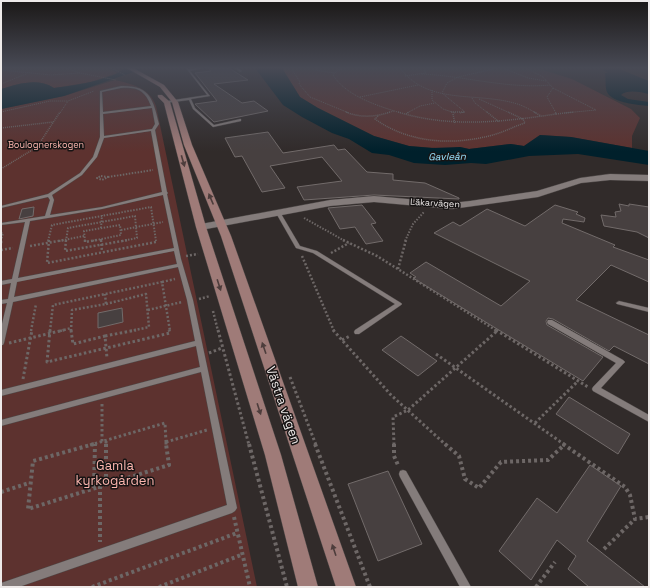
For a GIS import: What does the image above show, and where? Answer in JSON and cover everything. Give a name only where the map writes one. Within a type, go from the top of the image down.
[{"type":"main road","points":[[163,95],[171,102],[201,227],[273,455],[308,587]]},
{"type":"main road","name":"Västra vägen","points":[[171,102],[221,223],[346,587]]},
{"type":"street","name":"Läkarvägen","points":[[221,223],[299,208],[374,199],[452,206],[538,194],[580,181],[610,177],[649,178]]},
{"type":"street","points":[[201,227],[221,223]]},
{"type":"lane","points":[[1,207],[50,195],[81,174],[95,157],[102,136],[101,95]]},
{"type":"lane","points":[[102,136],[153,130],[157,127],[153,107],[150,98],[147,95]]},
{"type":"lane","points":[[171,102],[190,100],[209,95]]},
{"type":"lane","points":[[190,100],[194,108],[213,126],[240,120]]},
{"type":"lane","points":[[101,112],[153,107]]},
{"type":"lane","points":[[4,587],[232,508],[190,300],[183,278],[153,130]]},
{"type":"lane","points":[[1,224],[102,208],[166,193]]},
{"type":"lane","points":[[47,217],[52,200],[50,195]]},
{"type":"lane","points":[[278,212],[298,247],[315,252],[324,257],[399,304],[358,332]]},
{"type":"lane","points":[[1,344],[28,220]]},
{"type":"lane","points":[[1,283],[177,249]]},
{"type":"lane","points":[[1,302],[181,265]]},
{"type":"lane","points":[[619,303],[649,310]]},
{"type":"lane","points":[[550,322],[621,362],[596,389],[649,419]]},
{"type":"lane","points":[[1,393],[22,389],[198,343]]},
{"type":"lane","points":[[1,423],[204,369]]},
{"type":"lane","points":[[403,474],[466,587]]},
{"type":"path","points":[[1,112],[50,101],[68,101],[82,95]]},
{"type":"path","points":[[309,95],[353,115],[378,116],[395,111]]},
{"type":"path","points":[[360,97],[368,95]]},
{"type":"path","points":[[432,95],[432,100],[453,114],[465,112],[445,95]]},
{"type":"path","points":[[460,95],[510,102],[541,116]]},
{"type":"path","points":[[547,95],[556,114]]},
{"type":"path","points":[[360,97],[395,111],[426,120],[455,124],[500,122],[596,110],[568,95]]},
{"type":"path","points":[[471,97],[475,103],[500,122]]},
{"type":"path","points":[[479,99],[523,119]]},
{"type":"path","points":[[1,169],[37,148],[44,140],[53,122],[68,101]]},
{"type":"path","points":[[406,114],[425,104],[435,102]]},
{"type":"path","points":[[453,114],[455,124]]},
{"type":"path","points":[[378,116],[375,119],[379,123],[398,134],[419,138],[448,140],[469,139],[500,133],[525,123],[523,119]]},
{"type":"path","points":[[1,128],[53,122]]},
{"type":"path","points":[[108,177],[161,169]]},
{"type":"path","points":[[398,269],[408,231],[416,218],[436,204]]},
{"type":"path","points":[[101,228],[102,208]]},
{"type":"path","points":[[151,208],[153,224],[156,242],[46,263],[48,242],[52,225],[151,208]]},
{"type":"path","points":[[299,208],[303,217],[377,256],[585,387],[596,389]]},
{"type":"path","points":[[136,216],[137,238],[65,251],[65,240],[68,228],[101,222],[136,216]]},
{"type":"path","points":[[121,230],[171,221]]},
{"type":"path","points":[[120,225],[121,230],[121,235],[85,242],[84,231],[120,225]]},
{"type":"path","points":[[1,243],[3,233]]},
{"type":"path","points":[[1,250],[84,236]]},
{"type":"path","points":[[101,239],[101,263]]},
{"type":"path","points":[[324,257],[350,242]]},
{"type":"path","points":[[298,247],[334,331],[391,396],[459,456],[465,479],[480,488],[501,462],[548,460],[564,445]]},
{"type":"path","points":[[197,248],[200,261]]},
{"type":"path","points":[[189,255],[195,254]]},
{"type":"path","points":[[162,282],[170,333],[47,362],[53,305],[162,282],[183,278]]},
{"type":"path","points":[[208,289],[222,348],[287,587]]},
{"type":"path","points":[[105,294],[106,304]]},
{"type":"path","points":[[146,294],[149,326],[73,344],[71,328],[72,310],[106,304],[146,294]]},
{"type":"path","points":[[205,298],[210,296]]},
{"type":"path","points":[[148,310],[190,300]]},
{"type":"path","points":[[22,389],[36,304]]},
{"type":"path","points":[[1,344],[71,328]]},
{"type":"path","points":[[403,474],[394,456],[393,417],[408,410],[497,331]]},
{"type":"path","points":[[105,336],[108,366]]},
{"type":"path","points":[[216,351],[222,348]]},
{"type":"path","points":[[436,354],[625,487],[630,495],[635,518]]},
{"type":"path","points":[[288,374],[370,587]]},
{"type":"path","points":[[535,423],[578,382]]},
{"type":"path","points":[[102,396],[106,484]]},
{"type":"path","points":[[165,423],[166,442],[168,465],[28,509],[29,483],[33,461],[165,423]]},
{"type":"path","points":[[166,442],[215,427]]},
{"type":"path","points":[[94,488],[95,444]]},
{"type":"path","points":[[1,492],[29,483]]},
{"type":"path","points":[[100,486],[100,553]]},
{"type":"path","points":[[232,508],[241,555],[250,587]]},
{"type":"path","points":[[604,549],[635,518],[649,518]]},
{"type":"path","points":[[92,587],[237,533]]},
{"type":"path","points":[[159,587],[241,555]]},
{"type":"path","points":[[536,587],[555,562]]},
{"type":"green space","name":"Gamla kyrkogården","points":[[149,95],[156,106],[257,587],[1,587],[1,109],[64,96]]},
{"type":"green space","points":[[299,95],[604,95],[631,109],[640,118],[632,136],[632,148],[571,137],[540,135],[524,146],[511,144],[469,149],[460,147],[449,149],[409,146],[374,136],[318,108]]},
{"type":"water","points":[[1,95],[66,95],[64,96],[1,109]]},
{"type":"water","name":"Gavleån","points":[[276,95],[299,95],[318,108],[374,136],[409,146],[432,148],[460,147],[469,149],[511,144],[524,146],[540,135],[571,137],[649,151],[649,165],[578,154],[529,156],[486,164],[471,163],[445,165],[414,163],[389,155],[372,153],[349,139],[332,133],[302,117],[283,105]]},
{"type":"water","points":[[622,95],[628,99],[649,102],[649,106],[626,103],[610,96]]},
{"type":"building","points":[[213,95],[231,95],[242,103],[254,101],[268,111],[214,122],[195,104],[217,101]]},
{"type":"building","points":[[268,132],[283,153],[334,145],[338,150],[345,149],[367,172],[393,174],[393,180],[425,183],[459,199],[374,195],[304,200],[297,187],[342,181],[322,157],[270,166],[285,188],[262,192],[242,156],[235,157],[225,138]]},
{"type":"building","points":[[619,204],[649,207],[649,238],[637,232],[604,226],[601,215],[616,217],[615,212],[621,211]]},
{"type":"building","points":[[362,205],[376,223],[371,224],[383,241],[366,244],[355,227],[340,229],[328,208]]},
{"type":"building","points":[[555,205],[578,212],[576,214],[585,218],[584,222],[563,219],[562,223],[615,245],[613,247],[649,260],[649,282],[611,265],[576,300],[649,335],[649,364],[614,346],[609,351],[553,319],[548,318],[546,321],[547,325],[603,357],[583,381],[413,278],[416,277],[410,273],[426,262],[501,306],[530,281],[434,233],[453,222],[460,226],[487,209],[525,226]]},
{"type":"building","points":[[34,207],[33,216],[19,219],[22,209]]},
{"type":"building","points":[[122,308],[123,322],[98,328],[98,313]]},
{"type":"building","points":[[401,336],[437,361],[418,376],[382,350]]},
{"type":"building","points":[[569,397],[630,434],[618,454],[556,414]]},
{"type":"building","points":[[590,465],[621,486],[587,541],[645,587],[589,587],[568,569],[576,556],[557,540],[531,580],[499,551],[537,498],[557,513]]},
{"type":"building","points":[[388,471],[422,544],[378,561],[348,484]]},
{"type":"park label","name":"Boulognerskogen","points":[[46,145]]}]
